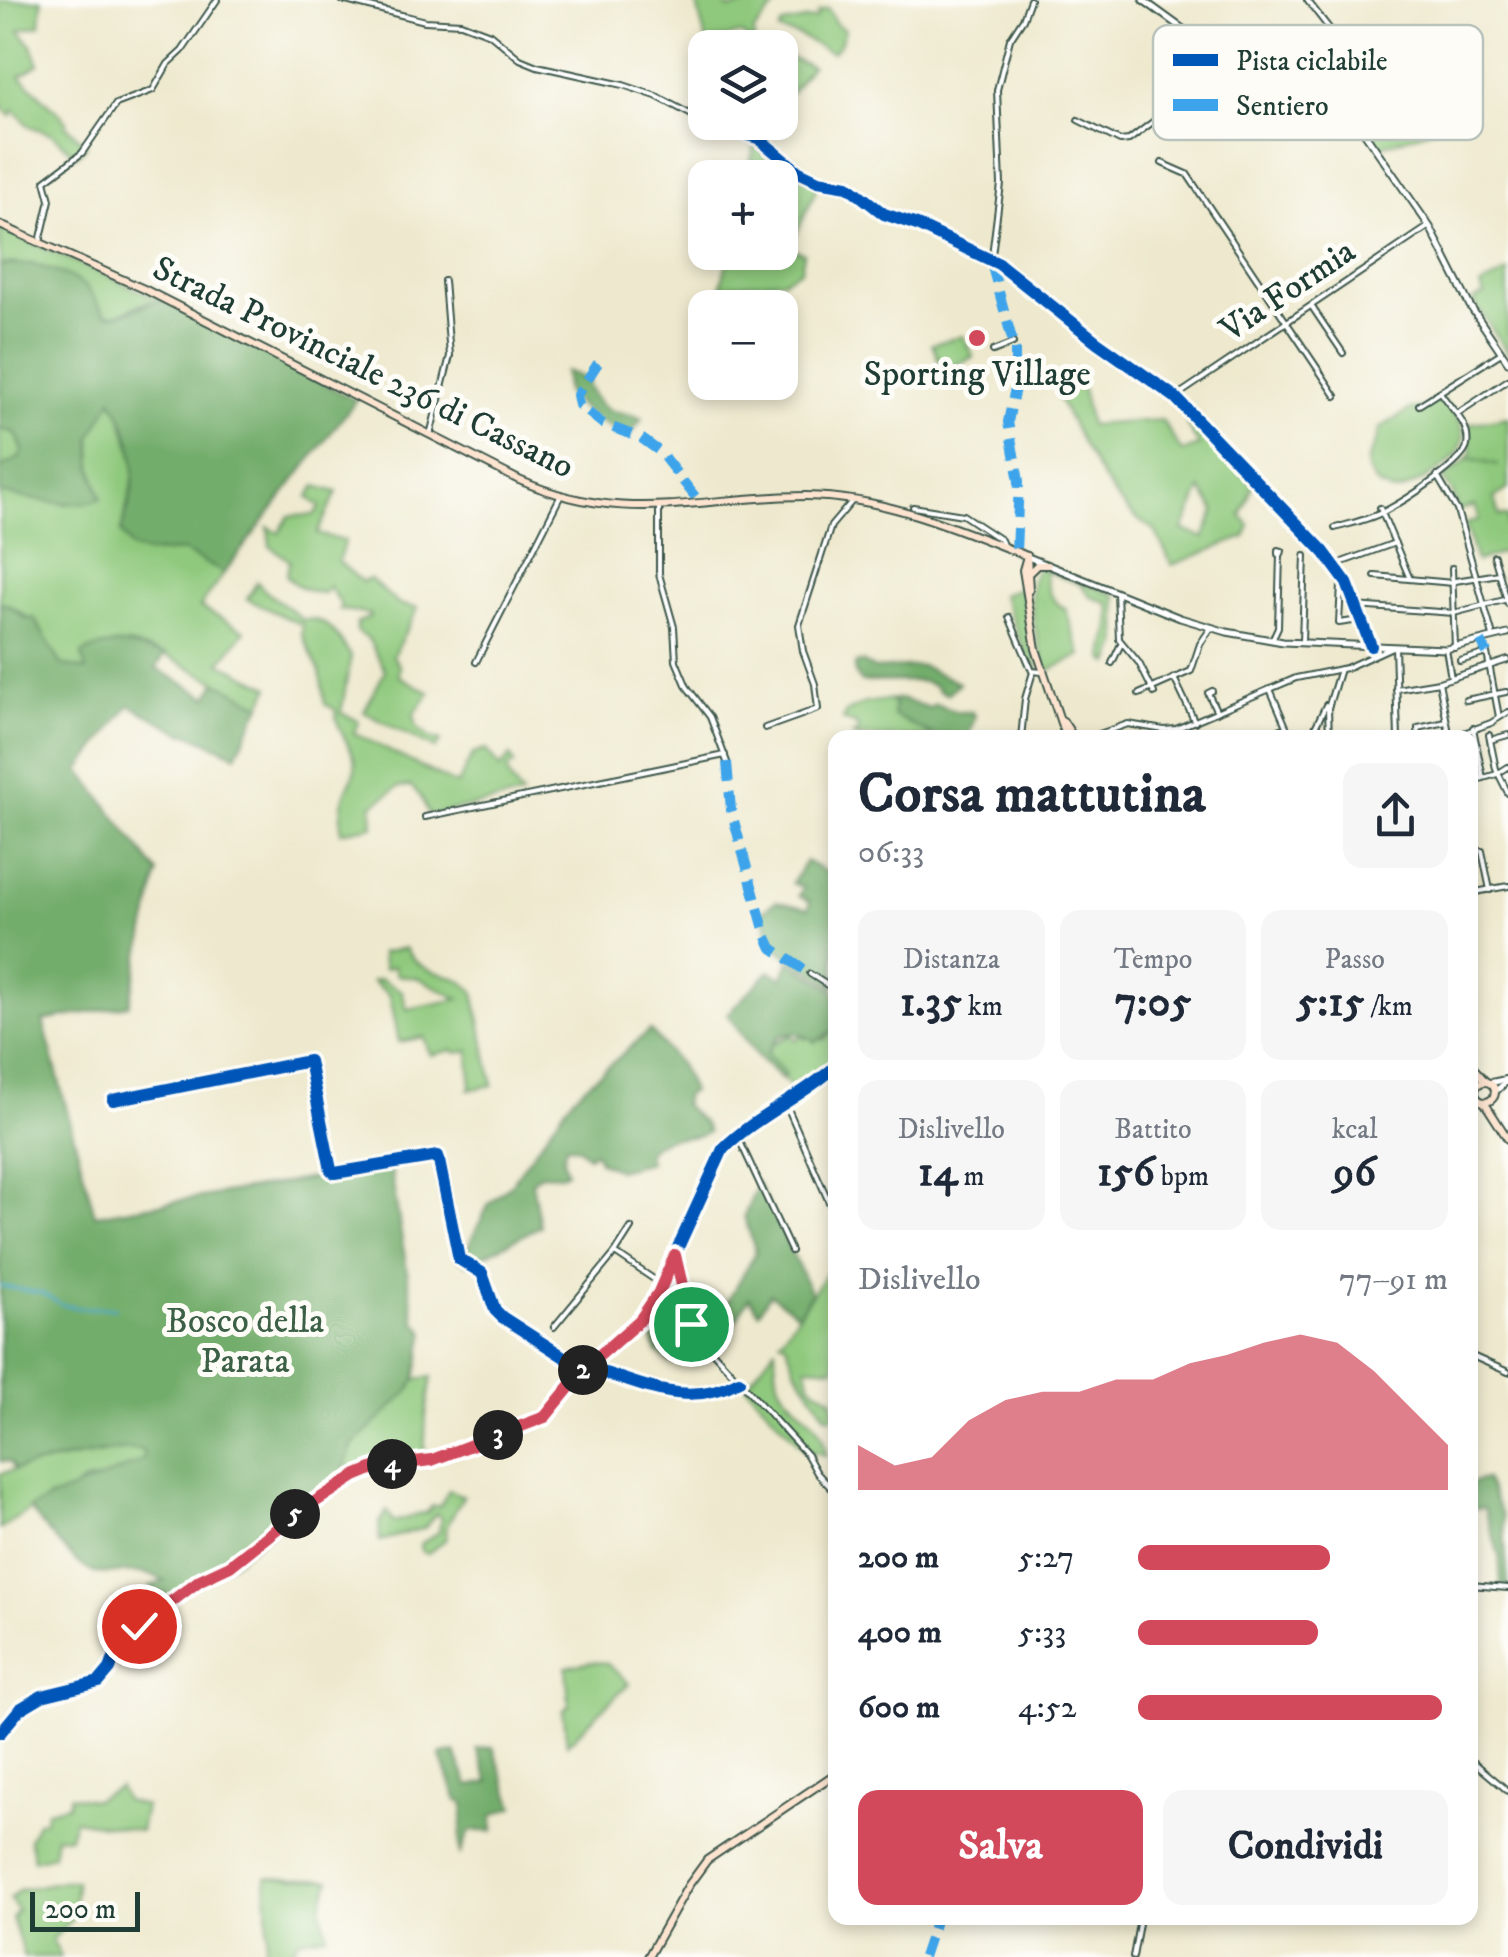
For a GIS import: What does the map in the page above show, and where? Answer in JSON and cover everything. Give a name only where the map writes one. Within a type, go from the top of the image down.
[{"type":"main road","name":"Strada Provinciale 236 di Cassano","points":[[0,225],[144,289],[519,480],[560,496],[610,506],[659,508],[787,497],[853,500],[915,514],[1027,556]]},
{"type":"main road","points":[[1004,547],[1026,572]]},
{"type":"main road","points":[[1027,556],[1038,672],[1069,730]]},
{"type":"main road","points":[[1026,572],[1037,565],[1048,565]]},
{"type":"main road","points":[[1053,703],[1063,730]]},
{"type":"main road","points":[[1478,1074],[1494,1093],[1506,1135]]},
{"type":"main road","points":[[1478,1088],[1488,1083]]},
{"type":"main road","points":[[1482,1101],[1489,1101],[1494,1093]]},
{"type":"main road","points":[[1478,1098],[1506,1135]]},
{"type":"main road","points":[[648,1957],[702,1865],[828,1779]]},
{"type":"street","points":[[40,242],[50,200],[45,180],[82,152],[116,104],[153,90],[217,0]]},
{"type":"street","points":[[342,0],[425,21],[462,24],[490,34],[520,59],[537,66],[623,84],[688,113]]},
{"type":"street","points":[[992,262],[1002,177],[998,90],[1010,38],[1030,0]]},
{"type":"street","points":[[1143,0],[1177,25]]},
{"type":"street","points":[[1307,0],[1327,25]]},
{"type":"street","points":[[1078,120],[1120,141],[1129,140],[1153,122]]},
{"type":"street","points":[[760,140],[799,172],[818,181],[848,186],[884,214],[999,264],[1097,342],[1175,397],[1334,565],[1376,654]]},
{"type":"street","points":[[1369,140],[1430,226],[1470,306],[1508,362]]},
{"type":"street","points":[[1162,162],[1187,174],[1336,396]]},
{"type":"street","name":"Via Formia","points":[[1175,397],[1430,226]]},
{"type":"street","points":[[430,434],[450,356],[444,281]]},
{"type":"street","points":[[1311,306],[1343,353]]},
{"type":"street","points":[[993,351],[1013,343]]},
{"type":"street","points":[[1418,406],[1501,353]]},
{"type":"street","points":[[1458,412],[1507,379]]},
{"type":"street","points":[[1335,528],[1381,510],[1437,476],[1466,452],[1466,432],[1458,412],[1449,407],[1440,392]]},
{"type":"street","points":[[1437,476],[1453,501],[1493,638]]},
{"type":"street","points":[[476,662],[560,496]]},
{"type":"street","points":[[765,728],[818,709],[816,684],[803,651],[800,625],[831,526],[853,500]]},
{"type":"street","points":[[913,507],[963,515],[1001,540],[1004,547]]},
{"type":"street","points":[[659,508],[660,574],[674,626],[676,661],[687,687],[710,717],[727,762]]},
{"type":"street","points":[[1381,510],[1410,579]]},
{"type":"street","points":[[1334,565],[1395,544]]},
{"type":"street","points":[[1272,640],[1278,627],[1280,555]]},
{"type":"street","name":"Strada Provinciale 236 di Cassano","points":[[1027,556],[1211,628],[1272,640],[1446,649],[1508,634]]},
{"type":"street","points":[[1302,642],[1304,556]]},
{"type":"street","points":[[1356,606],[1454,613],[1508,600],[1494,556]]},
{"type":"street","points":[[1452,568],[1456,648]]},
{"type":"street","points":[[1375,576],[1453,582],[1508,574]]},
{"type":"street","points":[[1341,581],[1339,623],[1361,619]]},
{"type":"street","points":[[1112,663],[1121,644],[1118,593]]},
{"type":"street","points":[[1009,617],[1038,672],[1025,699],[1023,730]]},
{"type":"street","points":[[1140,694],[1191,671],[1200,644],[1211,628]]},
{"type":"street","points":[[1121,644],[1139,663],[1152,691]]},
{"type":"street","points":[[1109,730],[1128,724],[1172,730],[1310,674],[1340,668],[1394,647],[1398,730]]},
{"type":"street","points":[[1446,649],[1451,678]]},
{"type":"street","points":[[1460,661],[1486,653],[1499,718]]},
{"type":"street","points":[[1396,689],[1438,682],[1508,660]]},
{"type":"street","points":[[1314,730],[1340,668]]},
{"type":"street","points":[[1174,678],[1195,722]]},
{"type":"street","points":[[1438,682],[1448,730]]},
{"type":"street","points":[[1270,689],[1287,730]]},
{"type":"street","points":[[1212,692],[1208,694],[1217,712]]},
{"type":"street","points":[[1466,700],[1506,692]]},
{"type":"street","points":[[1329,730],[1330,696]]},
{"type":"street","points":[[1467,730],[1508,712]]},
{"type":"street","points":[[1418,730],[1446,722]]},
{"type":"street","points":[[1279,730],[1286,727]]},
{"type":"street","points":[[1508,735],[1489,737],[1498,773],[1508,793]]},
{"type":"street","points":[[1478,753],[1483,778]]},
{"type":"street","points":[[425,817],[725,755]]},
{"type":"street","points":[[1478,780],[1508,767]]},
{"type":"street","points":[[1482,851],[1490,890]]},
{"type":"street","points":[[1478,892],[1508,886]]},
{"type":"street","points":[[810,974],[828,986]]},
{"type":"street","points":[[113,1100],[308,1061],[332,1172],[438,1156],[459,1260],[482,1273],[498,1314],[565,1359],[656,1391],[696,1392],[738,1381]]},
{"type":"street","points":[[0,1733],[20,1709],[42,1696],[99,1682],[110,1669],[121,1640],[200,1580],[230,1566],[342,1483],[368,1469],[432,1460],[550,1414],[585,1368],[640,1320],[662,1284],[718,1158],[738,1135],[828,1074]]},
{"type":"street","points":[[1488,1083],[1508,1080]]},
{"type":"street","points":[[1494,1093],[1508,1080]]},
{"type":"street","points":[[786,1104],[828,1200]]},
{"type":"street","points":[[738,1135],[791,1251]]},
{"type":"street","points":[[554,1327],[631,1228]]},
{"type":"street","points":[[615,1253],[662,1284]]},
{"type":"street","points":[[675,1255],[693,1330],[828,1485]]},
{"type":"street","points":[[1478,1359],[1508,1372]]},
{"type":"street","points":[[1478,1586],[1508,1588]]},
{"type":"street","points":[[1478,1765],[1508,1791]]},
{"type":"street","points":[[1132,1957],[1139,1925]]},
{"type":"green space","points":[[0,0],[42,0],[40,25],[19,30],[32,46],[39,64],[20,76],[87,146],[76,156],[52,134],[29,126],[14,110],[11,116],[0,105]]},
{"type":"green space","points":[[696,0],[723,0],[728,9],[759,0],[786,0],[755,30],[703,30]]},
{"type":"green space","points":[[828,9],[836,24],[845,30],[832,53],[798,36],[798,30],[780,30],[783,24],[817,18],[818,12]]},
{"type":"green space","points":[[798,61],[811,66],[798,84]]},
{"type":"green space","points":[[757,140],[782,160],[751,160]]},
{"type":"green space","points":[[1376,140],[1399,140],[1379,147]]},
{"type":"green space","points":[[798,173],[819,183],[798,230]]},
{"type":"green space","points":[[0,228],[163,301],[147,302],[113,316],[105,314],[96,301],[16,263],[0,265]]},
{"type":"green space","points":[[798,251],[804,253],[801,270],[783,280],[721,286],[725,270],[798,270]]},
{"type":"green space","points":[[32,264],[69,276],[86,287],[105,314],[119,314],[163,301],[356,400],[224,573],[183,551],[150,553],[132,549],[121,532],[134,465],[128,434],[112,399],[91,437],[92,467],[101,498],[67,503],[0,493],[0,468],[19,458],[23,451],[16,433],[0,429],[0,265]]},
{"type":"green space","points":[[1508,272],[1508,354],[1473,300],[1484,295],[1481,286]]},
{"type":"green space","points":[[963,336],[973,357],[943,370],[932,344]]},
{"type":"green space","points":[[565,371],[589,380],[587,384],[604,408],[642,418],[630,435],[611,428],[580,407],[566,393]]},
{"type":"green space","points":[[1068,380],[1080,380],[1090,425],[1162,420],[1182,452],[1199,446],[1187,424],[1196,422],[1253,485],[1241,516],[1250,525],[1245,537],[1172,565],[1154,529],[1139,520],[1111,491],[1059,400]],"holes":[[[1201,489],[1215,511],[1204,538],[1183,530]]]},
{"type":"green space","points":[[112,397],[136,466],[121,533],[150,553],[183,551],[224,573],[200,607],[245,631],[220,663],[270,687],[261,705],[165,655],[129,644],[82,654],[87,670],[62,665],[29,619],[0,603],[0,493],[67,504],[96,486],[91,436]]},
{"type":"green space","points":[[1440,397],[1458,419],[1463,435],[1456,455],[1436,472],[1403,490],[1394,492],[1377,485],[1367,462],[1379,429],[1412,408],[1421,410]]},
{"type":"green space","points":[[1508,417],[1508,489],[1494,498],[1499,516],[1508,516],[1508,551],[1476,562],[1465,524],[1479,519],[1475,506],[1459,510],[1443,479],[1468,458],[1499,465],[1468,457],[1472,453],[1468,424]]},
{"type":"green space","points":[[0,429],[16,433],[23,451],[19,458],[0,468]]},
{"type":"green space","points":[[316,486],[337,492],[317,534],[345,541],[338,561],[362,582],[370,579],[398,604],[418,608],[393,656],[400,667],[399,676],[430,693],[414,714],[417,728],[441,741],[435,749],[364,712],[385,671],[369,640],[357,631],[357,623],[369,614],[339,609],[341,605],[329,586],[325,593],[320,593],[294,583],[286,575],[290,561],[270,546],[268,527],[279,533],[289,516],[314,515],[320,507],[308,497]]},
{"type":"green space","points":[[1039,567],[1116,595],[1118,644],[1110,663],[1104,659],[1109,604],[1092,597],[1080,584],[1046,571],[1050,593],[1065,608],[1081,655],[1046,672],[1032,602],[1034,575]]},
{"type":"green space","points":[[257,582],[302,620],[325,624],[351,656],[341,713],[359,721],[354,733],[457,785],[473,754],[486,750],[500,768],[510,756],[514,764],[507,769],[509,777],[522,796],[429,815],[411,786],[398,787],[372,806],[373,826],[341,832],[342,804],[355,767],[353,755],[338,725],[336,710],[325,704],[320,672],[302,635],[302,625],[247,599]]},
{"type":"green space","points":[[1021,587],[1038,671],[1031,667],[1002,595]]},
{"type":"green space","name":"Bosco della Parata","points":[[0,603],[9,605],[26,619],[34,618],[62,665],[86,670],[82,654],[103,646],[133,647],[165,655],[156,668],[208,697],[216,682],[261,705],[236,755],[129,705],[80,770],[158,873],[129,1005],[43,1021],[95,1215],[390,1165],[415,1321],[425,1332],[416,1379],[410,1390],[352,1446],[339,1483],[233,1563],[200,1579],[167,1603],[149,1590],[165,1581],[138,1573],[89,1570],[61,1545],[30,1508],[144,1459],[143,1451],[101,1452],[15,1470],[10,1462],[0,1461]]},
{"type":"green space","points":[[856,663],[875,669],[922,666],[959,683],[947,694],[919,681],[862,682],[855,669]]},
{"type":"green space","points":[[900,699],[930,708],[935,704],[972,712],[975,717],[970,730],[922,730],[893,715],[895,704],[888,700]]},
{"type":"green space","points":[[888,700],[895,704],[894,715],[921,730],[858,730],[857,725],[843,720],[845,713],[865,703]]},
{"type":"green space","points":[[806,861],[828,873],[828,982],[774,947],[761,912],[776,901],[808,909],[810,901],[799,896],[803,887],[792,883]]},
{"type":"green space","points":[[405,948],[422,966],[456,978],[474,992],[493,1085],[468,1090],[469,1051],[430,1055],[424,1037],[399,1042],[390,996],[372,981],[380,979],[402,991],[407,1009],[459,999],[418,978],[397,975],[394,966],[384,969],[381,953]]},
{"type":"green space","points":[[789,961],[828,986],[828,1034],[815,1042],[796,1034],[776,1038],[767,1054],[786,1074],[781,1078],[757,1056],[727,1014],[770,971],[782,978]]},
{"type":"green space","points":[[650,1030],[680,1065],[692,1091],[683,1104],[708,1132],[663,1140],[647,1152],[649,1162],[618,1170],[600,1162],[594,1151],[588,1156],[579,1148],[566,1145],[563,1159],[567,1172],[540,1174],[532,1182],[540,1226],[468,1264],[461,1260],[489,1204],[511,1184],[572,1098]]},
{"type":"green space","points":[[791,1035],[796,1040],[809,1036],[814,1042],[820,1037],[823,1040],[828,1036],[828,1070],[798,1094],[767,1056],[770,1045]]},
{"type":"green space","points":[[758,1184],[811,1294],[798,1314],[770,1294],[759,1312],[749,1298],[716,1353],[705,1340],[756,1252],[744,1216]]},
{"type":"green space","points":[[828,1271],[828,1368],[806,1366],[811,1385],[828,1396],[828,1416],[795,1368],[786,1343],[780,1340]]},
{"type":"green space","points":[[688,1315],[690,1327],[701,1341],[671,1363],[657,1352],[652,1338]]},
{"type":"green space","points":[[775,1348],[781,1388],[815,1424],[826,1455],[809,1454],[746,1386]]},
{"type":"green space","points":[[432,1377],[424,1460],[368,1467],[339,1483],[347,1455],[362,1434],[400,1400],[416,1379]]},
{"type":"green space","points":[[136,1447],[144,1451],[145,1459],[103,1479],[84,1482],[65,1495],[49,1498],[0,1529],[0,1474]]},
{"type":"green space","points":[[1485,1479],[1503,1516],[1508,1587],[1501,1586],[1499,1555],[1484,1508],[1478,1508],[1478,1481]]},
{"type":"green space","points":[[449,1490],[463,1496],[447,1526],[446,1539],[427,1554],[421,1551],[420,1544],[439,1532],[441,1518],[436,1513],[425,1528],[380,1541],[379,1524],[387,1511],[393,1522],[428,1512],[432,1506],[440,1506]]},
{"type":"green space","points":[[606,1663],[629,1683],[567,1744],[563,1711],[569,1705],[566,1667]]},
{"type":"green space","points":[[493,1747],[514,1807],[493,1815],[493,1831],[470,1831],[460,1854],[464,1803],[457,1801],[440,1754],[455,1752],[469,1786],[489,1782],[477,1749]]},
{"type":"green space","points":[[119,1787],[125,1801],[145,1806],[140,1831],[74,1820],[69,1837],[56,1836],[53,1855],[34,1860],[29,1839],[38,1821],[44,1822],[47,1810],[68,1805],[70,1796],[94,1800]]},
{"type":"green space","points":[[266,1877],[330,1880],[321,1907],[327,1935],[300,1939],[288,1957],[263,1957],[268,1934]]},
{"type":"green space","points":[[76,1881],[76,1886],[72,1919],[52,1940],[61,1957],[24,1957],[12,1918],[17,1910],[10,1899],[19,1890]]},
{"type":"waterway","points":[[0,1286],[41,1293],[63,1305],[115,1308]]},
{"type":"marked path","points":[[991,263],[1015,350],[1015,388],[1008,422],[1019,481],[1016,552]]},
{"type":"marked path","points":[[598,363],[577,395],[579,405],[603,424],[641,438],[659,451],[701,504]]},
{"type":"marked path","points":[[1481,641],[1487,653]]},
{"type":"marked path","points":[[727,762],[731,810],[765,933],[772,948],[810,974]]},
{"type":"marked path","points":[[923,1957],[934,1925]]},
{"type":"cycle path","points":[[760,140],[799,172],[818,181],[848,186],[884,214],[917,225],[999,264],[1097,342],[1175,397],[1324,552],[1347,583],[1371,646]]},
{"type":"cycle path","points":[[113,1100],[309,1061],[331,1170],[335,1173],[438,1156],[459,1259],[482,1273],[495,1310],[502,1317],[578,1366],[657,1389],[697,1394],[739,1381]]},
{"type":"cycle path","points":[[0,1733],[20,1709],[42,1696],[99,1682],[110,1669],[121,1640],[200,1580],[230,1566],[342,1483],[379,1466],[432,1460],[545,1417],[585,1368],[640,1319],[653,1302],[723,1149],[828,1072]]},
{"type":"place","name":"Sporting Village","points":[[977,338]]},
{"type":"route","points":[[139,1626],[200,1580],[230,1566],[293,1516],[368,1469],[432,1460],[550,1414],[585,1368],[640,1320],[659,1292],[675,1255],[691,1324]]}]
